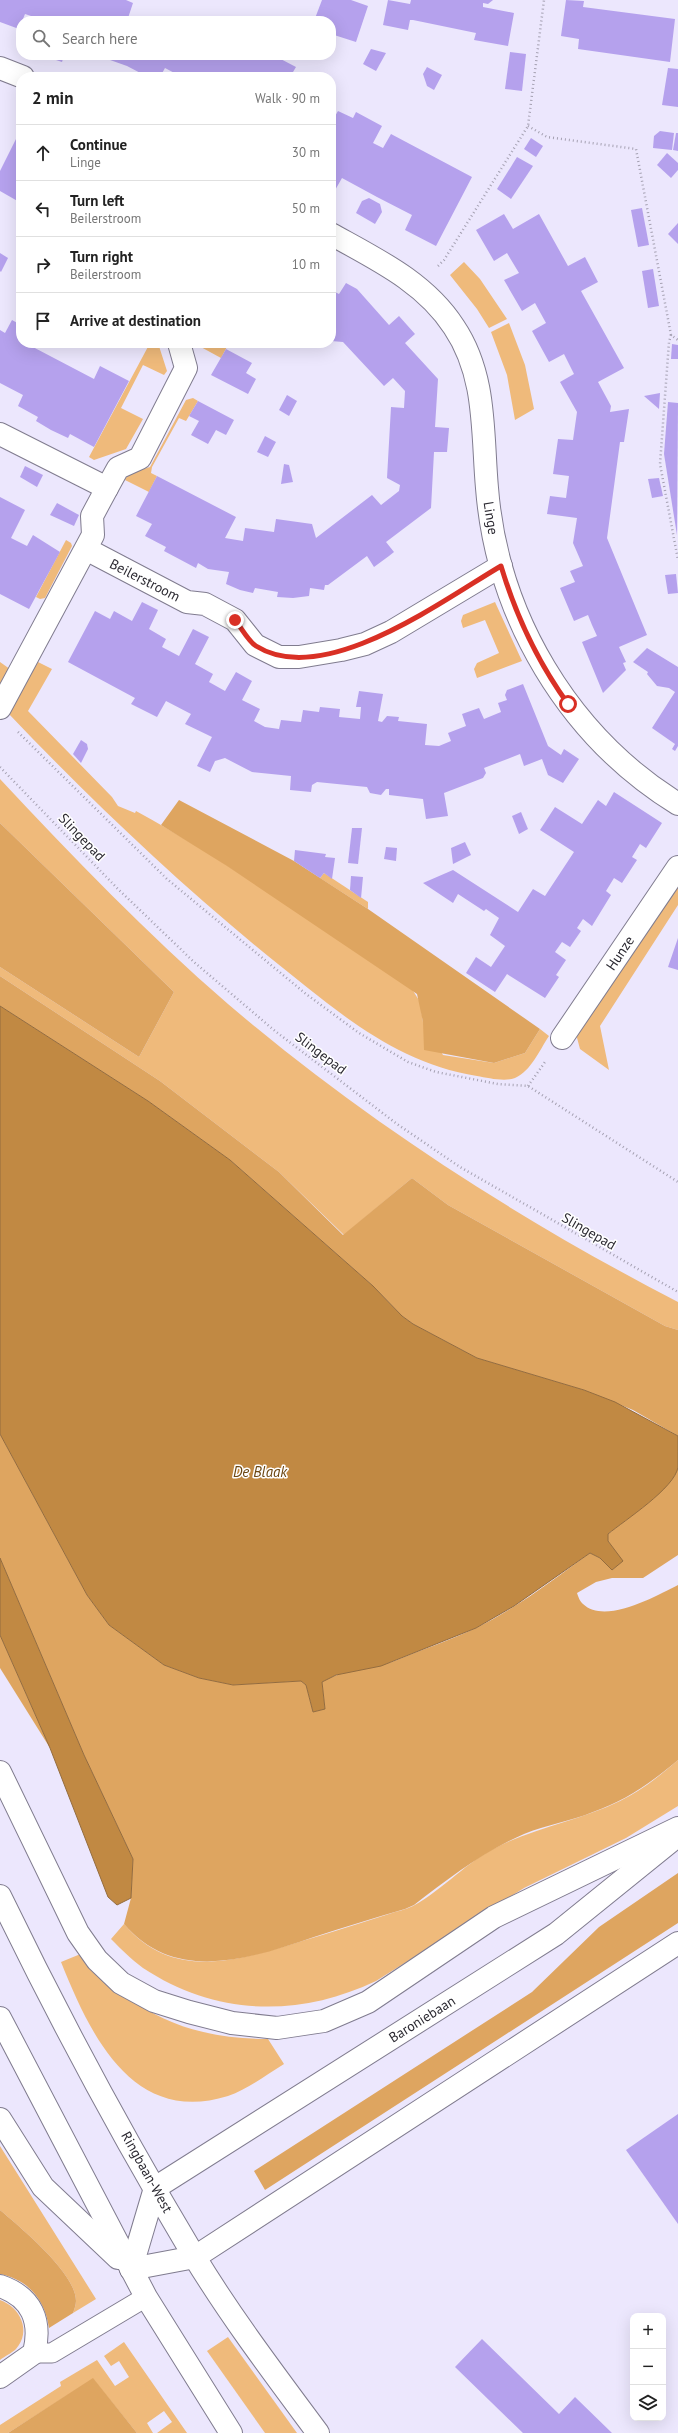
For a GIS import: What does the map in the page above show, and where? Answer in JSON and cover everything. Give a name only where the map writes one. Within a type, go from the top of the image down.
[{"type":"main road","points":[[0,68],[16,74]]},
{"type":"main road","name":"Linge","points":[[336,237],[396,270],[417,286],[430,296],[454,327],[467,351],[477,382],[484,418],[490,523],[512,602],[524,630],[548,676],[568,704],[621,760],[645,782],[678,804]]},
{"type":"main road","points":[[0,708],[86,549],[93,534],[92,516],[106,488],[118,468],[140,458],[186,368],[180,348]]},
{"type":"main road","points":[[0,434],[106,488]]},
{"type":"main road","name":"Beilerstroom","points":[[86,549],[187,602],[205,604],[235,620],[254,645],[279,657],[317,654],[365,644],[391,632],[501,566]]},
{"type":"main road","name":"Hunze","points":[[562,1038],[678,867]]},
{"type":"main road","points":[[0,1772],[78,1933],[97,1960],[121,1983],[154,2001],[189,2012],[232,2023],[277,2028],[324,2022],[368,2002],[494,1917],[678,1828]]},
{"type":"main road","name":"Baroniebaan","points":[[155,2188],[556,1934],[678,1836]]},
{"type":"main road","name":"Ringbaan-West","points":[[0,1896],[71,2036],[195,2257],[258,2351],[318,2433]]},
{"type":"main road","points":[[131,2270],[195,2257],[678,1943]]},
{"type":"main road","points":[[0,2018],[146,2297],[231,2433]]},
{"type":"main road","points":[[0,2119],[43,2187],[131,2270]]},
{"type":"main road","points":[[131,2270],[155,2188]]},
{"type":"main road","points":[[0,2286],[14,2291],[31,2311],[37,2323],[38,2330],[34,2353],[0,2377]]},
{"type":"lane","points":[[34,2353],[52,2353],[146,2297]]},
{"type":"path","points":[[417,286],[444,260],[528,126],[544,0]]},
{"type":"path","points":[[528,126],[547,137],[636,149],[672,335],[669,342],[660,464],[678,560]]},
{"type":"path","points":[[672,335],[678,340]]},
{"type":"path","points":[[14,727],[39,754],[167,879],[306,994],[359,1033],[408,1062],[436,1072],[491,1083],[528,1086],[678,1182]]},
{"type":"path","name":"Slingepad","points":[[0,767],[117,888],[189,957],[276,1031],[396,1124],[460,1167],[678,1292]]},
{"type":"shaded area","points":[[464,262],[480,279],[507,319],[489,328],[477,309],[450,275]]},
{"type":"shaded area","points":[[509,323],[525,365],[534,409],[515,420],[507,375],[491,332]]},
{"type":"shaded area","points":[[147,348],[160,348],[167,371],[164,375],[143,365],[121,408],[143,419],[126,449],[94,460],[89,457]]},
{"type":"shaded area","points":[[203,348],[226,348],[221,358]]},
{"type":"shaded area","points":[[193,398],[198,401],[186,421],[179,418],[152,467],[151,473],[157,476],[149,492],[125,480],[128,474],[150,467],[186,400]]},
{"type":"shaded area","points":[[66,540],[71,543],[72,546],[45,598],[40,599],[36,597]]},
{"type":"shaded area","points":[[495,602],[522,661],[477,678],[474,669],[477,663],[499,653],[485,620],[463,628],[461,621],[463,615]]},
{"type":"shaded area","points":[[0,662],[14,672],[0,694]]},
{"type":"shaded area","points":[[38,662],[52,669],[28,711],[112,797],[118,806],[135,813],[136,811],[207,852],[412,989],[420,1002],[423,1022],[443,1055],[494,1063],[525,1053],[540,1029],[549,1036],[526,1071],[511,1079],[491,1079],[447,1069],[418,1059],[391,1046],[340,1013],[233,927],[166,868],[102,808],[8,713]]},
{"type":"shaded area","points":[[0,779],[83,866],[168,950],[228,1004],[280,1047],[388,1128],[444,1166],[559,1237],[678,1302],[678,1330],[665,1326],[448,1205],[412,1178],[344,1235],[279,1172],[160,1081],[0,976],[0,967],[139,1057],[174,992],[0,823]]},
{"type":"shaded area","points":[[179,800],[294,861],[368,909],[540,1029],[525,1053],[494,1063],[424,1050],[423,1022],[417,994],[227,866],[161,825]]},
{"type":"shaded area","points":[[0,823],[174,992],[139,1057],[0,967]]},
{"type":"shaded area","points":[[324,873],[368,902],[368,909],[320,878]]},
{"type":"shaded area","points":[[678,878],[678,905],[600,1026],[609,1070],[580,1049],[576,1034]]},
{"type":"shaded area","points":[[0,976],[160,1081],[279,1172],[343,1235],[412,1178],[448,1205],[665,1326],[678,1330],[678,1436],[633,1410],[584,1390],[477,1358],[413,1324],[402,1316],[373,1286],[230,1160],[148,1101],[0,1006]]},
{"type":"shaded area","points":[[0,1434],[87,1595],[109,1625],[164,1665],[199,1678],[233,1685],[301,1681],[306,1685],[313,1712],[325,1709],[322,1682],[340,1674],[388,1663],[476,1628],[506,1612],[590,1553],[600,1558],[612,1570],[622,1561],[608,1541],[608,1534],[664,1488],[678,1468],[678,1555],[643,1578],[612,1578],[596,1582],[577,1593],[583,1604],[592,1610],[617,1610],[657,1596],[678,1585],[678,1760],[658,1776],[627,1797],[605,1808],[524,1834],[494,1849],[453,1875],[414,1905],[405,1909],[264,1953],[239,1958],[214,1961],[190,1960],[166,1954],[144,1943],[124,1924],[131,1898],[133,1859],[84,1755],[0,1558]]},
{"type":"shaded area","points":[[0,1635],[50,1748],[0,1668]]},
{"type":"shaded area","points":[[678,1760],[678,1806],[626,1838],[524,1888],[376,1981],[347,1993],[317,2001],[287,2006],[258,2006],[228,2003],[199,1995],[171,1984],[143,1968],[111,1939],[124,1924],[145,1944],[168,1956],[192,1961],[217,1961],[268,1951],[328,1933],[413,1906],[435,1892],[487,1852],[514,1839],[605,1808],[620,1801],[636,1792]]},
{"type":"shaded area","points":[[678,1873],[678,1923],[265,2190],[254,2171],[532,1992],[599,1927]]},
{"type":"shaded area","points":[[83,1953],[137,2003],[152,2012],[183,2026],[216,2035],[251,2039],[268,2039],[284,2064],[250,2086],[228,2096],[194,2102],[165,2098],[141,2086],[119,2067],[101,2044],[86,2018],[73,1990],[61,1962]]},
{"type":"shaded area","points":[[0,2146],[96,2299],[73,2313],[76,2301],[74,2290],[67,2278],[46,2252],[0,2210]]},
{"type":"shaded area","points":[[0,2210],[46,2252],[67,2278],[74,2290],[76,2301],[73,2313],[49,2328],[44,2309],[34,2293],[19,2281],[0,2274]]},
{"type":"shaded area","points":[[0,2300],[13,2308],[22,2320],[23,2335],[21,2342],[16,2349],[0,2360]]},
{"type":"shaded area","points":[[228,2337],[297,2433],[265,2433],[207,2351]]},
{"type":"shaded area","points":[[124,2342],[187,2433],[157,2433],[172,2422],[164,2411],[147,2423],[153,2433],[137,2433],[93,2379],[8,2433],[0,2433],[0,2425],[61,2386],[60,2382],[97,2360],[115,2386],[129,2377],[119,2361],[111,2366],[104,2356]]},
{"type":"shaded area","points":[[93,2378],[137,2433],[8,2433]]},
{"type":"water","name":"De Blaak","points":[[0,1006],[148,1101],[230,1160],[373,1286],[402,1316],[413,1324],[477,1358],[584,1390],[615,1402],[678,1436],[678,1467],[675,1475],[659,1494],[608,1534],[608,1541],[623,1561],[612,1570],[600,1558],[590,1553],[514,1606],[476,1628],[381,1666],[336,1675],[322,1682],[325,1709],[313,1712],[306,1685],[301,1681],[233,1685],[199,1678],[164,1665],[109,1625],[87,1595],[0,1434]]},
{"type":"water","points":[[0,1558],[84,1755],[133,1859],[131,1898],[117,1905],[108,1897],[50,1748],[0,1635]]},
{"type":"building","points":[[0,0],[126,0],[133,3],[129,16],[31,16],[25,14],[24,16],[16,16],[16,28],[0,22]]},
{"type":"building","points":[[322,0],[351,0],[368,6],[356,42],[336,36],[336,16],[316,16]]},
{"type":"building","points":[[388,0],[410,4],[411,0],[493,0],[488,4],[483,3],[483,7],[514,13],[508,46],[474,40],[476,33],[413,20],[410,20],[408,30],[383,25]]},
{"type":"building","points":[[566,0],[584,1],[583,7],[675,19],[670,62],[578,49],[579,39],[561,36]]},
{"type":"building","points":[[371,49],[386,53],[376,71],[363,64]]},
{"type":"building","points":[[510,52],[526,54],[522,91],[505,89]]},
{"type":"building","points":[[110,60],[283,60],[296,67],[293,72],[173,72],[165,68],[163,72],[138,72]]},
{"type":"building","points":[[427,67],[442,75],[434,90],[427,86],[423,74]]},
{"type":"building","points":[[668,68],[678,69],[678,107],[662,105]]},
{"type":"building","points":[[338,111],[353,118],[356,112],[382,126],[373,143],[383,148],[391,134],[472,177],[436,246],[405,230],[412,215],[342,178],[336,188],[336,114]]},
{"type":"building","points":[[660,131],[674,133],[672,150],[653,148],[654,136]]},
{"type":"building","points":[[676,133],[678,133],[678,151],[673,150]]},
{"type":"building","points":[[531,138],[543,146],[536,157],[524,149]]},
{"type":"building","points":[[16,139],[16,200],[0,191],[0,171]]},
{"type":"building","points":[[667,153],[678,163],[678,170],[671,178],[657,165]]},
{"type":"building","points":[[517,157],[533,166],[511,199],[497,189]]},
{"type":"building","points":[[369,198],[380,204],[382,212],[375,224],[356,213],[362,201]]},
{"type":"building","points":[[642,208],[649,245],[638,247],[631,210]]},
{"type":"building","points":[[504,214],[513,229],[539,214],[568,266],[585,257],[598,282],[581,291],[624,368],[598,382],[611,406],[610,412],[629,409],[624,442],[620,442],[607,538],[647,635],[619,647],[626,662],[623,663],[626,670],[603,693],[582,642],[597,636],[588,615],[574,621],[560,588],[575,582],[570,571],[583,566],[573,543],[577,518],[547,514],[550,496],[566,498],[569,476],[553,474],[558,439],[573,440],[577,412],[560,382],[574,374],[564,354],[549,362],[532,331],[546,323],[535,303],[522,311],[504,280],[519,273],[507,253],[494,261],[476,230]]},
{"type":"building","points":[[678,223],[678,244],[668,234]]},
{"type":"building","points":[[0,253],[8,258],[1,272],[0,271]]},
{"type":"building","points":[[653,269],[659,306],[648,308],[642,271]]},
{"type":"building","points":[[346,283],[357,289],[389,325],[399,316],[415,334],[405,343],[438,379],[435,427],[449,428],[447,452],[434,452],[431,508],[386,542],[394,552],[389,556],[374,567],[367,556],[328,585],[325,585],[324,590],[310,588],[309,596],[293,598],[277,597],[278,592],[255,588],[253,593],[240,590],[226,584],[229,572],[208,569],[198,563],[196,568],[164,551],[166,547],[145,536],[152,524],[136,516],[157,476],[236,517],[225,538],[243,541],[245,528],[274,532],[276,519],[312,524],[316,538],[372,495],[381,505],[399,491],[400,485],[387,478],[391,407],[404,408],[405,391],[393,378],[384,386],[343,342],[336,341],[336,292],[339,294]]},
{"type":"building","points":[[12,320],[16,322],[16,348],[35,348],[94,379],[100,366],[129,381],[94,447],[70,434],[68,438],[36,421],[38,417],[18,406],[23,395],[0,383],[0,330],[5,333]]},
{"type":"building","points":[[672,344],[678,345],[678,359],[671,359]]},
{"type":"building","points":[[226,349],[252,363],[246,373],[256,379],[248,394],[211,375]]},
{"type":"building","points":[[660,393],[659,409],[644,396]]},
{"type":"building","points":[[287,395],[297,401],[289,416],[279,410]]},
{"type":"building","points":[[198,401],[234,420],[226,435],[216,430],[208,444],[191,435],[199,421],[189,416]]},
{"type":"building","points":[[668,402],[678,403],[677,535],[664,454]]},
{"type":"building","points":[[265,436],[276,442],[268,457],[257,452]]},
{"type":"building","points":[[284,464],[289,465],[293,482],[281,484]]},
{"type":"building","points":[[25,466],[43,475],[37,487],[20,477]]},
{"type":"building","points":[[659,478],[663,496],[652,498],[648,479]]},
{"type":"building","points":[[0,497],[25,510],[11,538],[27,546],[33,535],[60,552],[29,609],[0,594]]},
{"type":"building","points":[[57,503],[79,515],[74,526],[50,515]]},
{"type":"building","points":[[676,574],[678,593],[668,594],[665,575]]},
{"type":"building","points":[[142,602],[158,610],[149,629],[166,639],[162,647],[179,656],[193,629],[209,637],[195,664],[213,674],[209,682],[225,691],[236,672],[252,681],[242,700],[260,709],[254,721],[265,727],[279,729],[281,720],[301,722],[303,710],[319,712],[320,707],[340,709],[339,717],[360,719],[361,707],[356,707],[359,691],[383,694],[378,721],[382,722],[387,716],[399,717],[398,721],[427,724],[425,745],[439,746],[451,741],[448,733],[466,726],[462,714],[479,708],[484,719],[501,712],[498,703],[507,700],[505,695],[507,690],[523,684],[548,746],[561,755],[564,749],[579,759],[563,783],[548,775],[542,759],[524,766],[520,754],[484,768],[486,773],[483,778],[444,793],[448,816],[426,819],[423,799],[389,795],[389,789],[386,789],[381,795],[370,793],[367,787],[317,782],[312,785],[311,792],[290,790],[291,776],[252,772],[225,758],[215,761],[210,772],[197,766],[212,737],[185,724],[191,714],[166,701],[157,717],[131,704],[135,698],[68,662],[95,611],[110,619],[114,611],[132,621]]},
{"type":"building","points":[[647,648],[678,667],[678,746],[675,751],[672,749],[675,744],[652,728],[675,692],[669,688],[657,686],[647,674],[648,672],[633,662]]},
{"type":"building","points":[[81,740],[87,744],[88,749],[81,763],[73,754]]},
{"type":"building","points":[[614,792],[662,823],[646,848],[640,844],[632,857],[637,860],[622,883],[614,878],[606,891],[611,895],[592,926],[583,919],[577,928],[581,931],[570,947],[562,942],[555,952],[566,960],[556,975],[559,977],[545,998],[507,974],[495,992],[466,973],[476,957],[491,967],[505,946],[490,935],[499,918],[486,909],[484,911],[458,894],[453,903],[423,883],[453,870],[518,912],[533,889],[545,896],[574,852],[540,830],[555,807],[582,824],[598,800],[606,806]]},
{"type":"building","points":[[521,812],[528,829],[519,834],[512,816]]},
{"type":"building","points":[[352,828],[362,828],[358,864],[348,863]]},
{"type":"building","points":[[465,842],[471,855],[453,864],[451,848]]},
{"type":"building","points":[[386,847],[397,848],[396,861],[384,859]]},
{"type":"building","points":[[295,850],[326,854],[325,857],[335,858],[332,879],[324,873],[320,878],[294,861]]},
{"type":"building","points":[[351,876],[363,877],[361,898],[350,890]]},
{"type":"building","points":[[678,938],[678,970],[668,967]]},
{"type":"building","points":[[678,2114],[678,2224],[626,2150]]},
{"type":"building","points":[[482,2339],[559,2414],[575,2397],[612,2433],[523,2433],[455,2367]]},
{"type":"route","points":[[235,620],[254,645],[279,657],[299,657],[341,650],[365,644],[391,632],[422,612],[501,566],[512,602],[524,630],[548,676],[568,704]]}]
